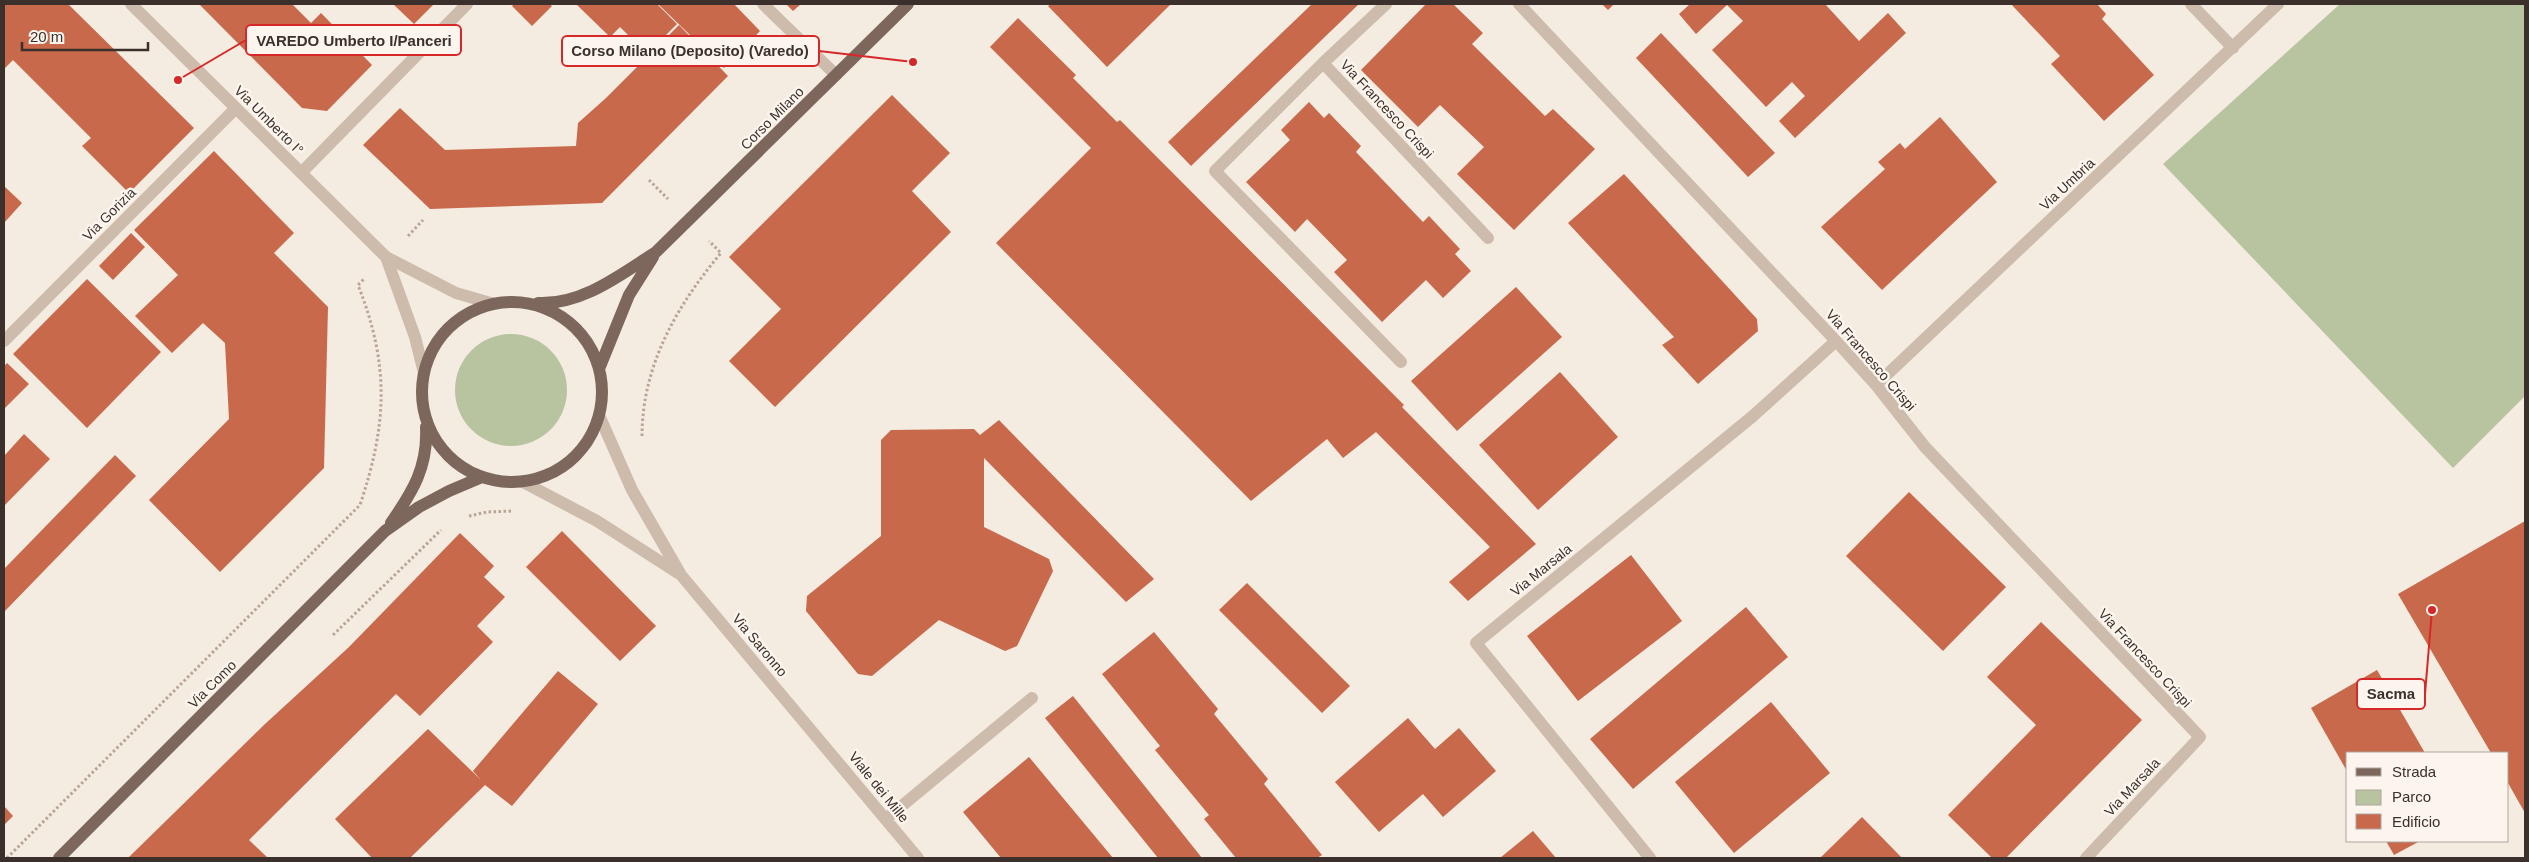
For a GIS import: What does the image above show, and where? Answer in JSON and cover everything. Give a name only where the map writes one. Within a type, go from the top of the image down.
[{"type":"main road","name":"Corso Milano","points":[[426,418],[422,396],[424,373],[433,348],[448,328],[470,313],[494,304],[544,304],[579,297],[614,279],[656,252],[908,4]]},
{"type":"main road","name":"Corso Milano","points":[[599,369],[629,295],[656,252]]},
{"type":"main road","points":[[426,418],[434,438],[450,458],[482,477],[501,482],[523,482],[545,477],[566,465],[583,449],[592,434],[599,415],[602,392],[599,369],[589,347],[575,328],[553,312],[528,303]]},
{"type":"main road","name":"Via Como","points":[[59,858],[385,531],[408,498],[421,472],[427,448],[426,418]]},
{"type":"main road","name":"Via Como","points":[[385,531],[441,495],[482,477]]},
{"type":"street","name":"Via Umberto I°","points":[[131,4],[386,257]]},
{"type":"street","points":[[302,174],[467,4]]},
{"type":"street","points":[[763,4],[836,75]]},
{"type":"street","name":"Via Francesco Crispi","points":[[1386,4],[1323,63],[1488,238]]},
{"type":"street","name":"Via Francesco Crispi","points":[[1519,4],[1836,341],[1876,385],[1925,448],[2200,737]]},
{"type":"street","points":[[2191,4],[2233,48]]},
{"type":"street","name":"Via Umbria","points":[[1876,385],[2278,4]]},
{"type":"street","points":[[1323,63],[1215,171],[1401,362]]},
{"type":"street","name":"Via Gorizia","points":[[4,341],[236,108]]},
{"type":"street","points":[[386,257],[456,293],[494,304]]},
{"type":"street","points":[[386,257],[415,336],[424,373]]},
{"type":"street","name":"Via Marsala","points":[[1650,858],[1476,643],[1753,416],[1836,341]]},
{"type":"street","name":"Via Saronno","points":[[599,415],[632,490],[681,575],[817,735]]},
{"type":"street","name":"Via Saronno","points":[[523,482],[597,521],[681,575]]},
{"type":"street","points":[[886,819],[1032,698]]},
{"type":"street","name":"Viale dei Mille","points":[[817,735],[918,858]]},
{"type":"street","name":"Via Marsala","points":[[2086,858],[2200,737]]},
{"type":"path","points":[[7,858],[360,505],[380,434],[381,392],[379,355],[370,317],[358,285],[423,220]]},
{"type":"green space","points":[[2340,4],[2525,4],[2525,396],[2453,468],[2163,164]]},
{"type":"green space","points":[[511,334],[532,338],[551,350],[563,369],[567,390],[563,411],[551,430],[532,442],[511,446],[490,442],[471,430],[459,411],[455,390],[459,369],[471,350],[490,338]]},
{"type":"building","points":[[4,4],[68,4],[194,128],[129,193],[82,146],[91,138],[13,60],[4,69]]},
{"type":"building","points":[[199,4],[292,4],[311,23],[321,13],[372,65],[327,111],[302,108]]},
{"type":"building","points":[[393,4],[434,4],[414,24]]},
{"type":"building","points":[[514,4],[549,4],[552,6],[532,26],[512,6]]},
{"type":"building","points":[[576,4],[657,4],[677,24],[647,54],[620,27],[610,37]]},
{"type":"building","points":[[658,4],[734,4],[760,31],[724,68]]},
{"type":"building","points":[[786,4],[801,4],[793,11]]},
{"type":"building","points":[[1051,4],[1171,4],[1107,67],[1048,6]]},
{"type":"building","points":[[1312,4],[1358,5],[1191,166],[1168,142]]},
{"type":"building","points":[[1426,4],[1453,4],[1483,33],[1472,44],[1545,116],[1553,109],[1595,149],[1514,230],[1457,174],[1484,147],[1440,105],[1418,127],[1361,70]]},
{"type":"building","points":[[1602,4],[1614,4],[1608,10]]},
{"type":"building","points":[[1690,4],[1825,4],[1859,41],[1888,13],[1906,33],[1795,138],[1779,121],[1805,96],[1792,82],[1766,107],[1712,50],[1743,21],[1727,5],[1696,34],[1679,14]]},
{"type":"building","points":[[2011,4],[2097,4],[2106,14],[2102,19],[2154,75],[2104,121],[2051,64],[2060,56]]},
{"type":"building","points":[[1018,18],[1076,75],[1073,78],[1117,122],[1120,120],[1404,405],[1402,407],[1536,544],[1468,601],[1449,582],[1490,547],[1376,432],[1343,458],[1327,439],[1251,501],[996,243],[1091,148],[990,47]]},
{"type":"building","points":[[679,25],[728,76],[602,203],[430,209],[363,145],[400,108],[445,150],[576,146],[578,123],[606,98]]},
{"type":"building","points":[[1661,33],[1775,153],[1748,177],[1636,58]]},
{"type":"building","points":[[892,95],[950,153],[912,191],[951,232],[775,407],[729,361],[781,309],[729,257]]},
{"type":"building","points":[[1309,102],[1324,118],[1329,113],[1361,146],[1356,152],[1423,222],[1429,216],[1460,249],[1455,254],[1471,271],[1443,298],[1426,280],[1382,322],[1334,272],[1347,260],[1307,219],[1295,232],[1246,182],[1290,140],[1281,130]]},
{"type":"building","points":[[1940,117],[1997,182],[1882,290],[1821,227],[1885,169],[1878,162],[1900,143],[1905,149]]},
{"type":"building","points":[[214,151],[294,233],[274,253],[328,307],[324,468],[220,572],[149,500],[229,419],[225,343],[203,323],[172,353],[135,316],[178,275],[134,230]]},
{"type":"building","points":[[1624,174],[1757,319],[1758,331],[1698,384],[1662,345],[1674,337],[1568,223]]},
{"type":"building","points":[[4,186],[22,203],[4,223]]},
{"type":"building","points":[[131,233],[145,247],[113,280],[99,266]]},
{"type":"building","points":[[87,279],[161,352],[87,428],[13,354]]},
{"type":"building","points":[[1516,287],[1562,337],[1457,431],[1411,381]]},
{"type":"building","points":[[7,363],[29,384],[4,409],[4,366]]},
{"type":"building","points":[[1560,372],[1618,437],[1538,510],[1479,445]]},
{"type":"building","points":[[999,420],[1154,579],[1126,602],[984,458],[984,527],[1049,559],[1053,571],[1017,646],[1005,651],[939,620],[872,676],[858,674],[806,611],[807,596],[881,536],[881,440],[891,430],[974,429],[980,435]]},
{"type":"building","points":[[24,434],[50,459],[4,506],[4,456]]},
{"type":"building","points":[[115,455],[136,476],[4,612],[4,569]]},
{"type":"building","points":[[1909,492],[2006,587],[1943,651],[1846,556]]},
{"type":"building","points":[[2525,521],[2525,813],[2509,785],[2509,752],[2490,752],[2398,594]]},
{"type":"building","points":[[562,531],[656,626],[620,661],[526,567]]},
{"type":"building","points":[[460,533],[494,566],[484,577],[505,597],[477,626],[493,642],[420,716],[396,694],[249,840],[268,858],[128,858],[265,724],[349,647]]},
{"type":"building","points":[[1631,555],[1682,621],[1578,701],[1527,636]]},
{"type":"building","points":[[1247,583],[1350,686],[1322,713],[1219,610]]},
{"type":"building","points":[[1746,607],[1788,657],[1633,789],[1590,739]]},
{"type":"building","points":[[2041,622],[2142,720],[2006,858],[1992,858],[1948,815],[2036,725],[1987,677]]},
{"type":"building","points":[[1154,632],[1218,709],[1214,714],[1268,779],[1264,784],[1322,855],[1317,858],[1236,858],[1204,819],[1209,815],[1155,750],[1160,746],[1102,674]]},
{"type":"building","points":[[2377,670],[2424,752],[2346,752],[2346,769],[2311,708]]},
{"type":"building","points":[[558,671],[598,704],[512,806],[485,785],[410,858],[372,858],[335,819],[428,729],[480,779],[473,771]]},
{"type":"building","points":[[1073,696],[1202,858],[1158,858],[1045,718]]},
{"type":"building","points":[[1771,702],[1830,773],[1734,853],[1675,782]]},
{"type":"building","points":[[1408,718],[1435,749],[1459,728],[1496,771],[1443,817],[1423,794],[1379,832],[1335,782]]},
{"type":"building","points":[[1029,757],[1113,858],[1001,858],[963,812]]},
{"type":"building","points":[[4,806],[13,816],[4,825]]},
{"type":"building","points":[[1862,817],[1902,858],[1820,858]]},
{"type":"building","points":[[1533,831],[1556,858],[1500,858]]},
{"type":"building","points":[[2387,842],[2418,842],[2394,855]]},
{"type":"place","name":"Corso Milano (Deposito) (Varedo)","points":[[913,62]]},
{"type":"place","name":"VAREDO Umberto I/Panceri","points":[[178,80]]},
{"type":"place","name":"Sacma","points":[[2432,610]]}]
